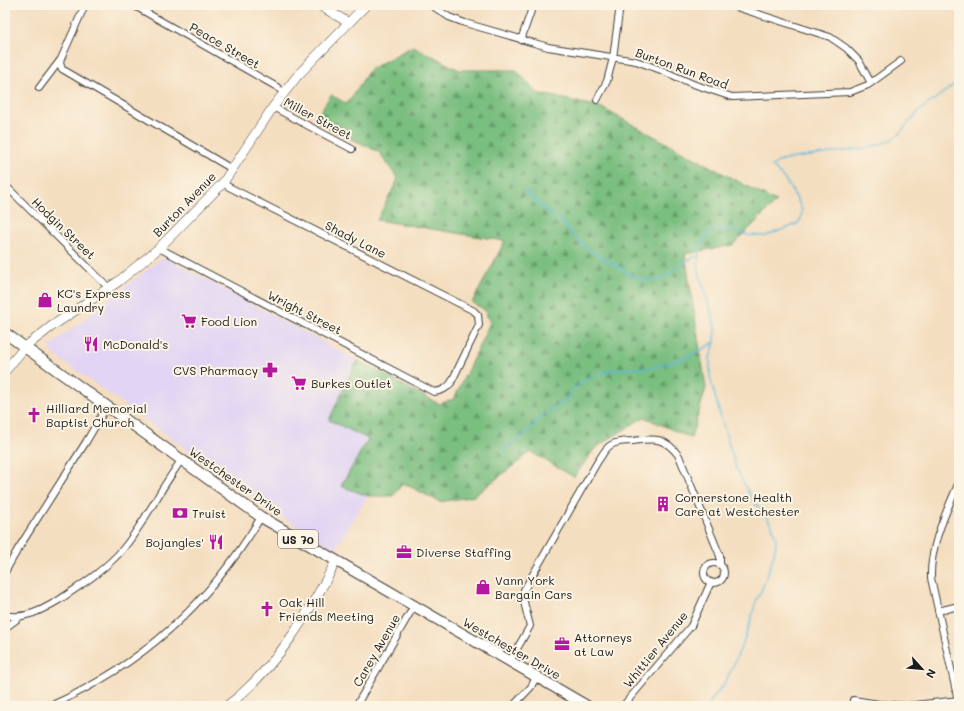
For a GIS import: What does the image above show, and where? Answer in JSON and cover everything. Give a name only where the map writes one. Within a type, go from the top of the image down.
[{"type":"main road","name":"Westchester Drive","points":[[5,333],[262,517],[587,706]]},
{"type":"street","points":[[39,88],[61,59],[85,5]]},
{"type":"street","name":"Peace Street","points":[[134,5],[278,87],[284,93]]},
{"type":"street","points":[[319,5],[349,23]]},
{"type":"street","name":"Burton Avenue","points":[[5,371],[25,347],[52,326],[119,281],[159,248],[224,183],[273,107],[298,75],[366,5]]},
{"type":"street","name":"Burton Run Road","points":[[431,5],[449,17],[465,23],[548,47],[636,61],[693,84],[732,97],[850,92],[871,83],[901,61]]},
{"type":"street","points":[[597,100],[607,81],[613,58],[620,5]]},
{"type":"street","points":[[730,5],[830,37],[846,48],[859,61],[871,83]]},
{"type":"street","points":[[521,40],[531,11]]},
{"type":"street","points":[[61,59],[60,63],[62,68],[232,169]]},
{"type":"street","name":"Miller Street","points":[[273,107],[352,149]]},
{"type":"street","name":"Shady Lane","points":[[224,183],[229,187],[474,311],[478,316],[479,325],[451,383],[441,392]]},
{"type":"street","name":"Hodgin Street","points":[[5,185],[108,287]]},
{"type":"street","name":"Wright Street","points":[[159,248],[426,388],[434,392],[441,392]]},
{"type":"street","points":[[5,572],[107,406]]},
{"type":"street","points":[[510,661],[530,626],[524,602],[524,590],[598,461],[607,448],[612,444],[654,439],[665,442],[672,447],[679,456],[720,556],[720,565],[724,570],[724,576],[720,582],[710,582],[706,578],[706,569],[710,564],[720,565]]},
{"type":"street","points":[[5,615],[20,617],[44,609],[90,578],[109,563],[123,549],[141,525],[181,460]]},
{"type":"street","points":[[853,700],[906,706],[958,702],[931,578],[930,565],[933,550],[944,517],[959,482]]},
{"type":"street","points":[[50,706],[80,692],[117,671],[165,634],[191,610],[220,576],[235,557],[262,517]]},
{"type":"street","points":[[227,706],[238,698],[272,664],[314,603],[336,561]]},
{"type":"street","name":"Whittier Avenue","points":[[623,706],[691,626],[710,582]]},
{"type":"street","name":"Carey Avenue","points":[[356,706],[414,606]]},
{"type":"street","points":[[938,611],[959,606]]},
{"type":"street","points":[[5,628],[20,617]]},
{"type":"street","points":[[513,706],[531,687],[536,677]]},
{"type":"shaded area","points":[[162,258],[166,258],[357,360],[330,420],[368,439],[341,486],[368,496],[335,549],[277,514],[52,353],[50,346]]},
{"type":"green space","points":[[413,46],[459,70],[516,70],[537,93],[600,107],[776,202],[733,245],[685,254],[706,388],[691,438],[644,417],[595,448],[574,477],[531,452],[474,496],[440,502],[403,483],[393,496],[368,496],[341,486],[368,439],[329,420],[357,360],[439,404],[454,399],[490,323],[484,309],[472,303],[505,241],[377,220],[398,179],[379,152],[314,121],[331,95],[347,104],[370,69]]},
{"type":"waterway","points":[[707,706],[724,684],[743,643],[756,601],[772,561],[776,538],[772,526],[764,513],[753,501],[736,468],[717,404],[710,377],[710,358],[715,342],[715,326],[699,272],[698,261],[700,249],[707,235],[713,231],[721,229],[748,235],[766,236],[797,224],[801,219],[802,210],[786,181],[772,166],[778,162],[789,159],[865,148],[891,140],[899,134],[919,111],[959,81]]},
{"type":"waterway","points":[[525,191],[544,209],[562,222],[572,235],[591,251],[635,277],[649,281],[660,279],[686,261],[694,257],[699,257]]},
{"type":"waterway","points":[[502,450],[525,434],[539,418],[565,401],[571,392],[587,378],[616,369],[651,368],[674,362],[694,354],[715,342]]},
{"type":"place","name":"KC's Express Laundry","points":[[45,300]]},
{"type":"place","name":"Food Lion","points":[[189,321]]},
{"type":"place","name":"McDonald's","points":[[91,344]]},
{"type":"place","name":"CVS Pharmacy","points":[[270,370]]},
{"type":"place","name":"Burkes Outlet","points":[[299,383]]},
{"type":"place","name":"Hilliard Memorial Baptist Church","points":[[34,415]]},
{"type":"place","name":"Cornerstone Health Care at Westchester","points":[[663,504]]},
{"type":"place","name":"Truist","points":[[180,513]]},
{"type":"place","name":"Bojangles'","points":[[216,542]]},
{"type":"place","name":"Diverse Staffing","points":[[404,552]]},
{"type":"place","name":"Vann York Bargain Cars","points":[[483,587]]},
{"type":"place","name":"Oak Hill Friends Meeting","points":[[267,609]]},
{"type":"place","name":"Attorneys at Law","points":[[562,644]]}]
